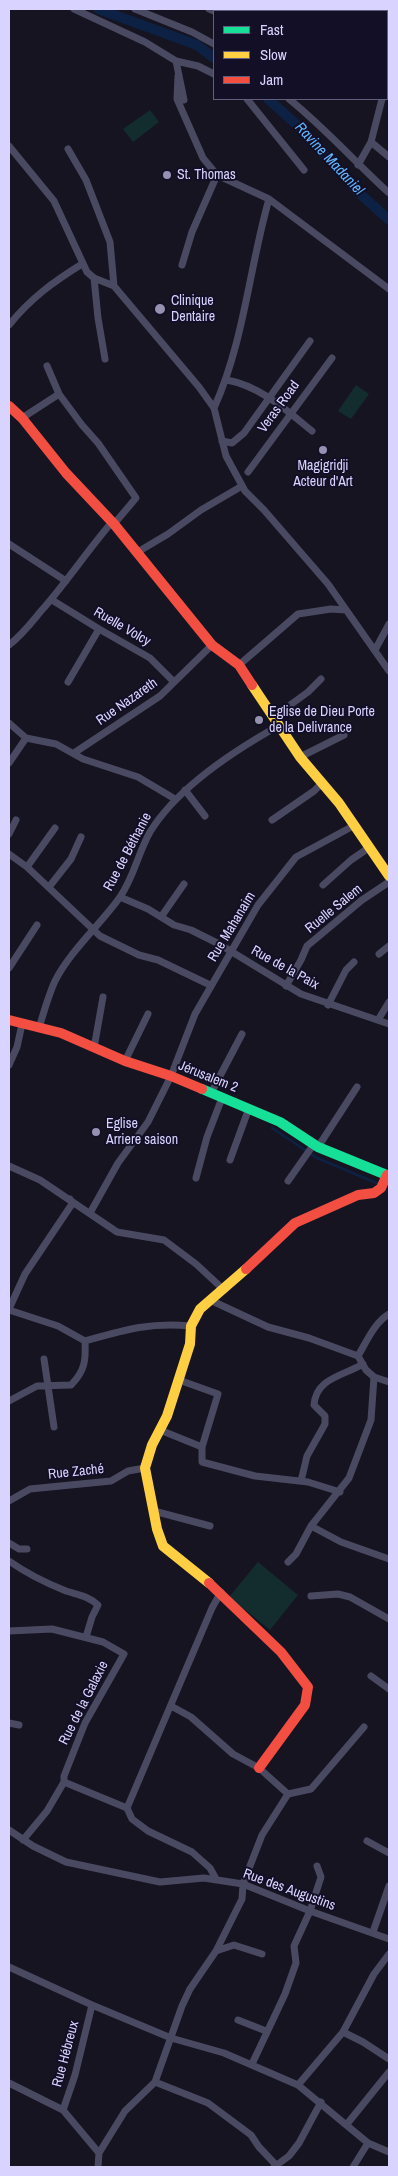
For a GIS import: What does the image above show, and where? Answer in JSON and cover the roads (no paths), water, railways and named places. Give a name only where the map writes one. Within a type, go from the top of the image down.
[{"type":"street","points":[[74,9],[145,42],[176,61],[198,66],[213,74]]},
{"type":"street","points":[[135,9],[192,32],[213,43]]},
{"type":"street","points":[[176,61],[184,100]]},
{"type":"street","points":[[178,76],[177,99],[203,158],[217,175],[269,199],[389,289]]},
{"type":"street","points":[[248,100],[304,170]]},
{"type":"street","points":[[290,100],[316,121],[358,165],[389,193]]},
{"type":"street","points":[[358,165],[371,142],[382,100]]},
{"type":"street","points":[[371,142],[389,157]]},
{"type":"street","points":[[9,146],[54,201],[87,272],[94,278],[114,286],[199,387],[214,408],[222,441],[232,469],[242,486],[328,584],[389,671]]},
{"type":"street","points":[[68,150],[86,180],[110,242],[114,286]]},
{"type":"street","points":[[182,265],[192,232],[217,175]]},
{"type":"street","points":[[214,408],[227,380],[248,298],[257,241],[269,199]]},
{"type":"street","points":[[9,325],[26,304],[53,282],[82,264]]},
{"type":"street","points":[[94,278],[105,359]]},
{"type":"street","name":"Veras Road","points":[[222,441],[232,443],[244,433],[310,342]]},
{"type":"street","name":"Veras Road","points":[[248,472],[332,358]]},
{"type":"street","points":[[9,645],[20,637],[52,600],[113,523],[136,498],[98,443],[59,394],[47,366]]},
{"type":"street","points":[[227,380],[243,383],[290,413],[312,431]]},
{"type":"street","points":[[22,418],[59,394]]},
{"type":"street","points":[[9,406],[22,418],[66,473],[113,523],[212,645],[239,665],[300,757],[355,825],[389,876]]},
{"type":"street","points":[[136,553],[168,534],[201,510],[242,486]]},
{"type":"street","points":[[9,544],[66,581]]},
{"type":"street","name":"Ruelle Volcy","points":[[52,600],[150,658],[174,682]]},
{"type":"street","points":[[239,665],[298,614],[331,609],[346,610]]},
{"type":"street","points":[[375,650],[389,624]]},
{"type":"street","points":[[68,682],[99,629]]},
{"type":"street","name":"Rue Nazareth","points":[[74,753],[160,696],[212,645]]},
{"type":"street","name":"Rue de Béthanie","points":[[39,1028],[56,981],[93,929],[120,897],[132,876],[141,849],[150,833],[175,799],[277,720],[321,679]]},
{"type":"street","points":[[9,723],[26,738],[56,744],[100,765],[138,777],[175,799]]},
{"type":"street","points":[[300,757],[344,735]]},
{"type":"street","points":[[9,762],[26,738]]},
{"type":"street","points":[[272,820],[314,792],[322,783]]},
{"type":"street","points":[[185,790],[205,816]]},
{"type":"street","points":[[9,834],[16,820]]},
{"type":"street","name":"Rue Mahanaim","points":[[90,1213],[118,1163],[148,1122],[170,1076],[195,1014],[210,985],[232,952],[258,906],[296,857],[355,825]]},
{"type":"street","points":[[27,867],[55,828]]},
{"type":"street","points":[[49,887],[71,859],[81,837]]},
{"type":"street","points":[[323,885],[351,860],[370,848]]},
{"type":"street","points":[[9,854],[27,867],[100,936],[139,955],[158,960],[210,985]]},
{"type":"street","name":"Ruelle Salem","points":[[286,986],[302,960],[307,946],[362,900],[389,882]]},
{"type":"street","points":[[162,917],[184,884]]},
{"type":"street","name":"Rue de la Paix","points":[[120,897],[148,909],[174,925],[191,930],[232,952],[301,994],[328,1005],[389,1024]]},
{"type":"street","points":[[9,968],[37,925]]},
{"type":"street","points":[[379,954],[389,946]]},
{"type":"street","points":[[328,1005],[346,970],[354,962]]},
{"type":"street","points":[[94,1048],[103,997]]},
{"type":"street","points":[[378,1020],[389,1002]]},
{"type":"street","points":[[125,1061],[148,1014]]},
{"type":"street","name":"Jérusalem 2","points":[[9,1020],[61,1034],[125,1061],[170,1076],[249,1108],[280,1122],[316,1145],[386,1180]]},
{"type":"street","points":[[9,1065],[17,1047],[22,1024]]},
{"type":"street","points":[[210,1093],[242,1034]]},
{"type":"street","points":[[288,1182],[357,1087]]},
{"type":"street","points":[[196,1178],[207,1137],[222,1098]]},
{"type":"street","points":[[230,1160],[249,1108]]},
{"type":"street","points":[[9,1166],[40,1180],[117,1232],[164,1240],[196,1264],[224,1290]]},
{"type":"street","points":[[259,1768],[305,1704],[308,1687],[281,1652],[221,1592],[163,1546],[157,1529],[145,1468],[152,1445],[160,1430],[179,1380],[190,1344],[192,1326],[200,1309],[224,1290],[295,1223],[358,1195],[374,1193],[386,1180]]},
{"type":"street","points":[[70,1199],[72,1204],[25,1274],[9,1310],[58,1326],[85,1341],[135,1327],[166,1324],[192,1326]]},
{"type":"street","points":[[210,1300],[268,1327],[309,1338],[358,1356],[366,1370],[374,1377],[389,1382]]},
{"type":"street","points":[[358,1356],[374,1329],[389,1314]]},
{"type":"street","points":[[9,1401],[36,1386],[48,1384],[71,1385],[81,1375],[86,1360],[85,1341]]},
{"type":"street","points":[[44,1359],[54,1427]]},
{"type":"street","points":[[301,1481],[307,1456],[325,1424],[325,1416],[314,1405],[315,1395],[324,1382],[363,1364]]},
{"type":"street","points":[[288,1562],[296,1554],[328,1503],[340,1492],[349,1478],[371,1420],[374,1377]]},
{"type":"street","points":[[179,1380],[218,1394],[202,1446],[202,1462],[255,1476],[301,1481],[340,1492]]},
{"type":"street","points":[[160,1430],[202,1446]]},
{"type":"street","name":"Rue Zaché","points":[[9,1501],[30,1489],[111,1481],[128,1471],[145,1468]]},
{"type":"street","points":[[154,1511],[210,1526]]},
{"type":"street","points":[[312,1526],[341,1542],[389,1559]]},
{"type":"street","points":[[9,1544],[19,1549],[27,1549]]},
{"type":"street","points":[[9,1561],[25,1572],[65,1590],[88,1597],[98,1605],[86,1637]]},
{"type":"street","points":[[127,1808],[195,1647],[221,1592]]},
{"type":"street","points":[[311,1596],[338,1594],[350,1597],[389,1619]]},
{"type":"street","name":"Rue de la Galaxie","points":[[9,1631],[52,1629],[103,1642],[124,1654],[85,1723],[64,1776],[64,1782],[48,1811],[23,1840]]},
{"type":"street","points":[[371,1676],[389,1689]]},
{"type":"street","points":[[171,1706],[191,1717],[233,1754],[259,1768],[288,1794]]},
{"type":"street","points":[[9,1723],[19,1725]]},
{"type":"street","points":[[98,2167],[99,2153],[125,2111],[155,2082],[190,1989],[216,1951],[242,1899],[243,1884],[262,1835],[288,1794],[311,1789],[364,1727]]},
{"type":"street","points":[[64,1782],[127,1808],[132,1819],[148,1832],[192,1852],[210,1868],[216,1879]]},
{"type":"street","name":"Rue des Augustins","points":[[9,1830],[23,1840],[66,1862],[160,1882],[216,1879],[243,1884],[310,1911],[389,1939]]},
{"type":"street","points":[[367,1841],[389,1853]]},
{"type":"street","points":[[252,2064],[285,1994],[296,1963],[294,1946],[310,1911],[321,1877],[317,1866]]},
{"type":"street","points":[[373,1932],[389,1886]]},
{"type":"street","points":[[216,1951],[234,1944],[262,1954]]},
{"type":"street","points":[[298,2085],[343,2032],[374,1974],[389,1954]]},
{"type":"street","points":[[9,1967],[171,2038],[252,2064],[298,2085],[348,2124],[368,2143],[389,2152]]},
{"type":"street","name":"Rue Hébreux","points":[[63,2110],[75,2075],[92,2005]]},
{"type":"street","points":[[238,2020],[266,2031]]},
{"type":"street","points":[[343,2032],[389,2059]]},
{"type":"street","points":[[348,2124],[389,2072]]},
{"type":"street","points":[[155,2082],[208,2103],[251,2135],[275,2166],[289,2156],[299,2144],[321,2102]]},
{"type":"street","points":[[9,2083],[63,2110],[99,2153]]},
{"type":"street","points":[[353,2167],[368,2143]]},
{"type":"waterway","name":"Ravine Madaniel","points":[[98,9],[197,45],[213,57]]},
{"type":"waterway","name":"Ravine Madaniel","points":[[269,100],[296,124],[357,191],[389,220]]},
{"type":"waterway","points":[[272,1128],[317,1158],[379,1184]]},
{"type":"place","name":"St. Thomas","points":[[167,175]]},
{"type":"place","name":"Clinique Dentaire","points":[[160,309]]},
{"type":"place","name":"Magigridji Acteur d'Art","points":[[323,450]]},
{"type":"place","name":"Eglise de Dieu Porte de la Delivrance","points":[[259,720]]},
{"type":"place","name":"Eglise Arriere saison","points":[[96,1132]]}]
